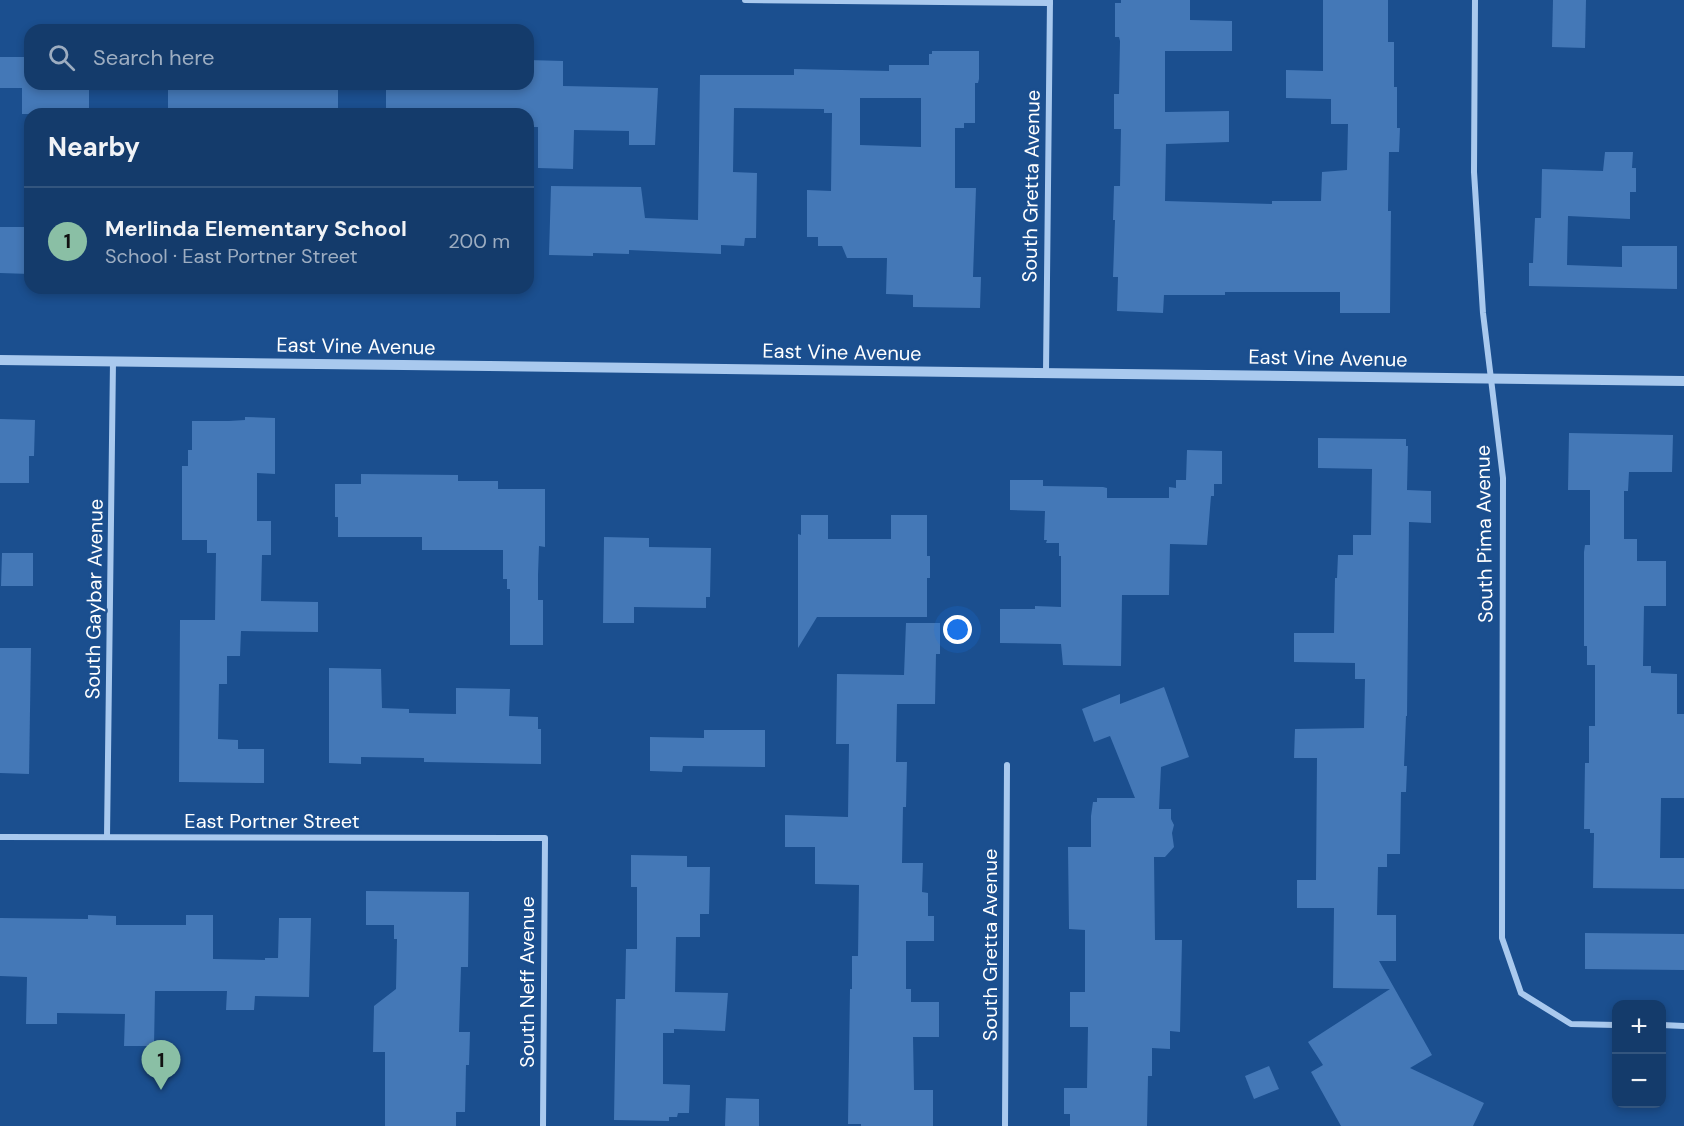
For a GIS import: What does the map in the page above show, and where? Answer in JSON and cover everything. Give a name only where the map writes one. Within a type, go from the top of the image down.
[{"type":"street","points":[[746,0],[1050,2]]},
{"type":"street","name":"South Pima Avenue","points":[[1475,0],[1474,172],[1483,313],[1503,478],[1502,938],[1521,993],[1571,1024],[1612,1025]]},
{"type":"street","name":"South Gretta Avenue","points":[[1046,372],[1050,2]]},
{"type":"street","name":"East Vine Avenue","points":[[0,360],[1684,381]]},
{"type":"street","name":"South Gaybar Avenue","points":[[107,837],[113,361]]},
{"type":"street","name":"South Gretta Avenue","points":[[1005,1126],[1008,765]]},
{"type":"street","name":"East Portner Street","points":[[0,837],[545,838]]},
{"type":"street","name":"South Neff Avenue","points":[[543,1126],[545,838]]},
{"type":"street","points":[[1666,1025],[1684,1026]]},
{"type":"building","points":[[1121,0],[1190,0],[1190,20],[1232,21],[1232,51],[1165,51],[1165,112],[1229,111],[1229,142],[1166,144],[1165,201],[1272,204],[1272,201],[1321,201],[1322,172],[1347,170],[1348,124],[1331,124],[1331,99],[1286,98],[1286,70],[1323,71],[1323,0],[1388,0],[1388,42],[1394,42],[1394,87],[1397,87],[1397,128],[1400,128],[1399,152],[1389,152],[1390,313],[1340,313],[1340,292],[1225,292],[1225,295],[1164,295],[1163,313],[1117,311],[1118,277],[1113,277],[1115,220],[1113,220],[1114,186],[1120,186],[1121,129],[1114,129],[1114,94],[1119,94],[1120,41],[1119,37],[1115,37],[1115,3],[1121,3]]},
{"type":"building","points":[[1553,0],[1586,0],[1585,48],[1552,47]]},
{"type":"building","points":[[932,51],[979,51],[979,79],[978,83],[975,83],[975,123],[964,123],[964,128],[955,128],[955,188],[976,188],[973,277],[981,277],[980,308],[913,307],[913,295],[886,294],[887,258],[847,258],[842,246],[818,246],[818,237],[807,237],[807,190],[831,191],[832,113],[824,113],[824,109],[734,108],[733,172],[757,173],[756,238],[745,238],[744,246],[721,245],[721,254],[629,250],[629,254],[549,255],[551,186],[641,187],[645,218],[698,220],[700,75],[794,75],[794,69],[889,71],[889,65],[929,65],[929,54],[932,54]],"holes":[[[860,98],[921,98],[921,147],[860,145]]]},
{"type":"building","points":[[0,57],[24,57],[24,90],[89,90],[89,108],[24,108],[24,114],[22,114],[22,88],[0,88]]},
{"type":"building","points":[[534,60],[563,61],[563,86],[658,88],[655,145],[629,145],[629,131],[574,130],[573,169],[538,168],[538,127],[534,127],[534,108],[386,108],[386,90],[534,90]]},
{"type":"building","points":[[168,90],[338,90],[338,108],[168,108]]},
{"type":"building","points":[[1605,152],[1633,152],[1632,168],[1636,168],[1636,192],[1630,192],[1630,219],[1568,216],[1567,265],[1622,267],[1622,246],[1677,246],[1677,289],[1529,286],[1529,263],[1533,263],[1535,218],[1541,218],[1542,169],[1603,171]]},
{"type":"building","points":[[0,227],[24,227],[24,274],[0,273]]},
{"type":"building","points":[[245,417],[275,418],[275,474],[257,473],[257,521],[271,521],[271,555],[262,555],[261,601],[318,602],[318,632],[241,631],[240,656],[227,656],[227,684],[219,684],[218,739],[238,740],[238,749],[264,749],[264,783],[179,782],[180,620],[215,620],[216,553],[207,553],[207,540],[182,540],[182,466],[188,466],[188,450],[192,450],[192,421],[245,420]]},
{"type":"building","points":[[0,419],[35,420],[34,456],[29,456],[29,483],[0,483]]},
{"type":"building","points":[[1569,433],[1673,435],[1672,472],[1629,472],[1628,491],[1624,491],[1624,539],[1637,539],[1637,561],[1666,561],[1666,606],[1644,606],[1643,666],[1651,666],[1651,673],[1677,674],[1677,714],[1684,714],[1684,798],[1661,798],[1660,858],[1684,858],[1684,889],[1593,888],[1594,833],[1590,833],[1590,829],[1584,829],[1585,763],[1589,763],[1589,726],[1595,726],[1595,665],[1587,665],[1587,646],[1584,646],[1584,552],[1585,545],[1590,545],[1590,490],[1568,490]]},
{"type":"building","points":[[1318,438],[1406,439],[1406,446],[1408,446],[1407,490],[1431,491],[1431,523],[1409,522],[1407,716],[1404,766],[1407,766],[1406,792],[1401,792],[1400,854],[1387,854],[1387,867],[1378,867],[1377,915],[1396,915],[1396,961],[1379,961],[1432,1055],[1410,1068],[1484,1103],[1473,1126],[1341,1126],[1311,1072],[1323,1065],[1308,1042],[1390,989],[1333,988],[1334,908],[1297,908],[1297,880],[1316,880],[1317,758],[1294,758],[1295,729],[1364,728],[1365,679],[1355,679],[1355,663],[1294,662],[1294,633],[1334,633],[1335,578],[1337,578],[1338,555],[1353,555],[1353,535],[1371,535],[1372,469],[1318,468]]},
{"type":"building","points":[[1187,450],[1222,451],[1222,484],[1214,484],[1214,496],[1211,496],[1207,545],[1170,544],[1169,595],[1122,595],[1121,666],[1063,665],[1061,644],[1000,643],[1000,609],[1035,609],[1035,606],[1061,607],[1059,543],[1046,543],[1047,540],[1044,540],[1045,511],[1010,510],[1010,480],[1043,480],[1043,486],[1103,487],[1107,488],[1107,498],[1169,498],[1169,487],[1176,488],[1176,480],[1186,480]]},
{"type":"building","points":[[361,474],[458,475],[458,481],[498,481],[498,489],[545,489],[545,547],[539,546],[538,575],[538,600],[543,600],[543,645],[510,645],[510,589],[507,589],[507,579],[503,579],[503,550],[422,550],[422,537],[338,537],[338,517],[335,517],[335,484],[361,484]]},
{"type":"building","points":[[801,515],[828,515],[828,539],[891,539],[891,515],[927,515],[927,556],[930,556],[930,578],[927,578],[927,617],[817,617],[798,648],[798,534],[801,535]]},
{"type":"building","points":[[604,537],[649,538],[649,547],[711,548],[710,597],[706,597],[706,608],[634,607],[634,623],[603,623]]},
{"type":"building","points":[[2,553],[33,553],[33,586],[1,586]]},
{"type":"building","points":[[906,623],[940,623],[940,654],[936,654],[935,704],[897,704],[896,762],[907,762],[902,863],[923,863],[922,892],[928,893],[928,916],[934,916],[934,941],[906,941],[906,989],[911,989],[911,1002],[939,1002],[939,1037],[913,1037],[914,1090],[933,1090],[933,1126],[861,1126],[861,1124],[848,1124],[850,989],[852,989],[852,956],[858,956],[859,885],[815,884],[815,847],[785,847],[785,815],[848,817],[849,744],[836,744],[837,674],[904,675]]},
{"type":"building","points":[[0,648],[31,648],[29,774],[0,773]]},
{"type":"building","points":[[329,668],[381,669],[382,708],[409,709],[409,713],[456,714],[456,688],[510,689],[509,716],[538,717],[538,729],[541,729],[541,764],[424,762],[424,758],[361,757],[361,764],[329,763]]},
{"type":"building","points":[[1164,687],[1189,757],[1161,767],[1159,809],[1171,809],[1174,847],[1165,857],[1154,857],[1155,940],[1182,940],[1180,1032],[1170,1031],[1170,1049],[1152,1048],[1152,1076],[1148,1076],[1147,1126],[1070,1126],[1070,1114],[1064,1114],[1064,1088],[1087,1088],[1088,1027],[1070,1027],[1070,992],[1085,992],[1085,930],[1069,929],[1068,847],[1091,847],[1091,816],[1093,802],[1097,802],[1097,798],[1135,798],[1110,736],[1094,742],[1082,709],[1120,694],[1120,704]]},
{"type":"building","points":[[704,730],[765,730],[765,767],[683,766],[682,772],[650,771],[650,737],[704,738]]},
{"type":"building","points":[[631,855],[687,856],[687,867],[710,867],[709,914],[700,914],[700,937],[676,937],[675,992],[728,993],[725,1031],[674,1029],[674,1033],[663,1033],[663,1084],[690,1085],[689,1113],[678,1113],[677,1117],[669,1117],[669,1121],[614,1120],[616,999],[625,999],[626,949],[637,949],[637,887],[631,887]]},
{"type":"building","points":[[366,891],[469,892],[468,967],[461,967],[459,1032],[470,1032],[469,1065],[466,1065],[465,1112],[456,1112],[456,1126],[385,1126],[385,1052],[373,1052],[374,1006],[396,989],[397,939],[394,939],[394,925],[366,925]]},
{"type":"building","points":[[88,915],[116,916],[116,925],[186,925],[186,915],[213,915],[213,959],[265,960],[265,958],[278,958],[279,918],[311,918],[309,997],[255,996],[254,1010],[226,1010],[227,991],[155,991],[154,1046],[124,1046],[125,1014],[57,1013],[57,1024],[26,1024],[27,977],[0,976],[0,918],[88,919]]},
{"type":"building","points":[[1585,933],[1684,934],[1684,970],[1585,969]]},
{"type":"building","points":[[1269,1066],[1279,1089],[1254,1099],[1245,1076]]},
{"type":"building","points":[[726,1098],[759,1099],[759,1126],[725,1126]]},
{"type":"place","name":"Merlinda Elementary School","points":[[161,1090]]}]
